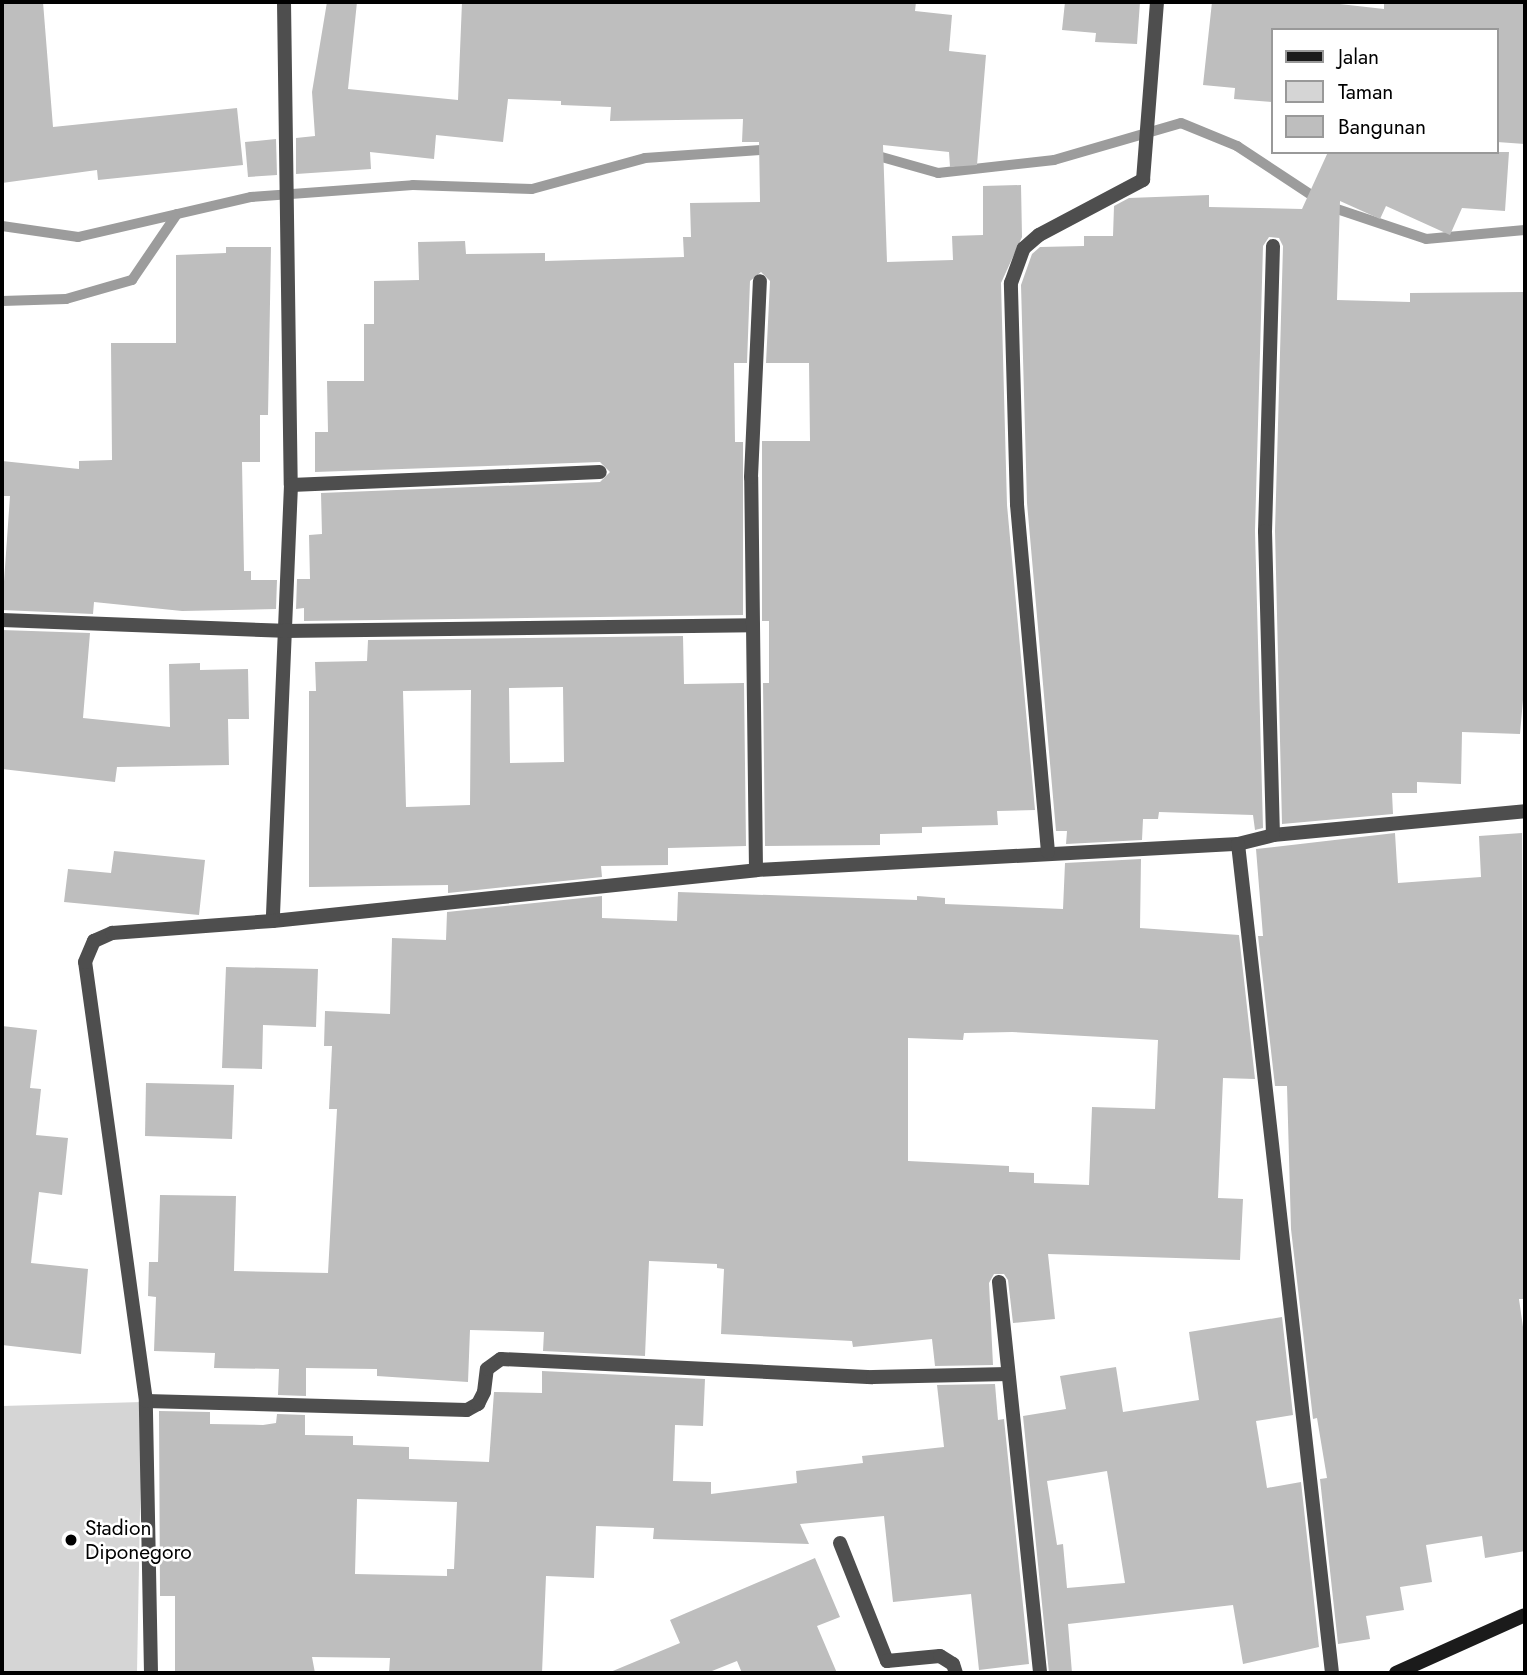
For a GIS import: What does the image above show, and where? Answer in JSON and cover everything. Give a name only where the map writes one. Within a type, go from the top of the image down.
[{"type":"main road","points":[[1396,1673],[1525,1615]]},
{"type":"street","points":[[273,921],[291,485],[284,2]]},
{"type":"street","points":[[1048,852],[1017,504],[1011,283],[1024,248],[1039,235],[1139,184],[1143,174],[1144,126],[1157,2]]},
{"type":"street","points":[[1273,246],[1265,531],[1273,835]]},
{"type":"street","points":[[756,870],[751,477],[760,281]]},
{"type":"street","points":[[291,485],[600,472]]},
{"type":"street","points":[[2,620],[283,631],[753,625]]},
{"type":"street","points":[[151,1673],[146,1401],[85,962],[94,941],[122,931],[273,921],[756,870],[1048,852],[1238,844],[1273,835],[1525,811]]},
{"type":"street","points":[[1238,844],[1332,1673]]},
{"type":"street","points":[[999,1282],[1040,1673]]},
{"type":"street","points":[[146,1401],[467,1410],[478,1404],[484,1392],[486,1369],[501,1359],[859,1377],[1007,1374]]},
{"type":"street","points":[[840,1543],[887,1661],[940,1656],[953,1664],[956,1673]]},
{"type":"green space","name":"Stadion Diponegoro","points":[[142,1402],[137,1673],[2,1673],[2,1406]]},
{"type":"building","points":[[2,2],[43,2],[53,127],[237,108],[243,165],[98,180],[97,170],[2,183]]},
{"type":"building","points":[[327,2],[357,2],[348,89],[458,100],[462,2],[916,2],[915,11],[952,15],[949,51],[986,55],[977,165],[950,167],[949,152],[883,145],[887,262],[953,260],[952,236],[983,235],[983,186],[1021,185],[1022,237],[1001,283],[1007,505],[1035,810],[997,811],[998,825],[922,827],[922,833],[880,834],[880,845],[765,846],[763,683],[769,683],[769,621],[762,621],[762,441],[810,441],[809,363],[766,363],[770,281],[761,272],[750,281],[747,363],[734,363],[735,442],[743,442],[743,615],[304,621],[304,608],[296,609],[297,579],[310,579],[309,535],[322,534],[321,493],[600,482],[610,472],[600,462],[315,472],[315,432],[328,432],[327,381],[364,381],[364,324],[374,324],[374,281],[419,280],[418,242],[465,241],[466,254],[545,253],[545,261],[684,257],[683,237],[691,237],[690,203],[760,202],[759,142],[742,142],[743,119],[610,121],[611,107],[561,105],[561,101],[508,99],[503,142],[436,135],[434,159],[370,152],[371,169],[296,174],[296,138],[315,136],[312,92]]},
{"type":"building","points":[[1065,2],[1140,2],[1137,44],[1095,42],[1096,33],[1062,30]]},
{"type":"building","points":[[1212,2],[1322,2],[1384,9],[1384,2],[1525,2],[1525,144],[1499,142],[1499,28],[1272,28],[1272,102],[1234,99],[1235,88],[1203,85]]},
{"type":"building","points":[[276,139],[277,175],[248,177],[245,142]]},
{"type":"building","points":[[1509,152],[1505,211],[1462,208],[1450,235],[1386,206],[1380,219],[1340,201],[1337,300],[1410,302],[1410,293],[1525,292],[1525,677],[1520,734],[1462,732],[1461,784],[1417,782],[1417,793],[1392,793],[1393,814],[1282,824],[1275,531],[1283,246],[1279,238],[1269,237],[1263,246],[1255,531],[1263,828],[1255,830],[1253,815],[1159,812],[1158,819],[1143,819],[1142,840],[1066,844],[1067,831],[1056,831],[1027,503],[1021,285],[1032,254],[1040,247],[1084,246],[1084,236],[1113,236],[1114,206],[1129,198],[1209,195],[1209,207],[1302,209],[1327,154]]},
{"type":"building","points":[[226,247],[271,247],[268,415],[260,415],[260,462],[242,462],[244,571],[251,571],[251,580],[277,580],[276,609],[182,611],[94,602],[93,614],[2,610],[10,496],[2,496],[2,461],[79,469],[79,461],[112,460],[111,343],[176,343],[176,255],[226,253]]},
{"type":"building","points":[[2,630],[90,633],[83,718],[170,727],[169,664],[200,663],[200,670],[248,669],[249,719],[228,719],[229,765],[117,767],[115,782],[2,769]]},
{"type":"building","points":[[683,636],[684,684],[744,683],[746,846],[668,848],[668,865],[601,866],[602,877],[448,893],[448,885],[309,887],[309,691],[316,691],[315,662],[367,661],[368,640]],"holes":[[[563,687],[564,762],[510,763],[509,688]],[[471,690],[470,805],[406,807],[403,691]]]},
{"type":"building","points":[[1395,833],[1398,883],[1481,877],[1479,836],[1522,833],[1525,1299],[1519,1299],[1525,1341],[1525,1551],[1485,1558],[1482,1536],[1426,1545],[1432,1582],[1400,1587],[1404,1610],[1366,1616],[1370,1639],[1338,1644],[1320,1479],[1327,1478],[1317,1418],[1313,1419],[1291,1229],[1287,1086],[1275,1086],[1258,936],[1263,936],[1256,849]]},
{"type":"building","points":[[114,851],[205,860],[199,915],[64,902],[68,869],[111,873]]},
{"type":"building","points":[[1141,859],[1140,928],[1239,935],[1255,1079],[1223,1078],[1218,1198],[1243,1199],[1240,1260],[1048,1254],[1055,1319],[1013,1323],[1008,1280],[1004,1274],[994,1274],[989,1283],[993,1365],[935,1366],[932,1339],[853,1347],[852,1341],[721,1334],[724,1269],[717,1268],[717,1264],[649,1261],[645,1356],[543,1351],[544,1332],[470,1330],[468,1382],[377,1376],[377,1369],[306,1368],[306,1396],[278,1395],[279,1369],[214,1368],[215,1353],[154,1351],[156,1297],[148,1296],[149,1262],[158,1262],[160,1195],[236,1196],[234,1271],[328,1273],[337,1109],[329,1109],[332,1046],[324,1046],[325,1011],[390,1014],[392,938],[446,940],[447,912],[602,896],[602,918],[677,921],[678,892],[917,900],[917,896],[945,898],[945,904],[1063,909],[1065,863]],"holes":[[[1012,1032],[1158,1040],[1155,1109],[1092,1107],[1089,1185],[1034,1183],[1034,1173],[1009,1172],[1009,1166],[908,1161],[908,1038],[963,1040],[964,1033]]]},
{"type":"building","points":[[226,967],[318,969],[316,1027],[263,1025],[262,1069],[222,1068]]},
{"type":"building","points":[[2,1026],[37,1030],[30,1088],[41,1089],[36,1135],[68,1138],[62,1195],[39,1192],[31,1263],[88,1269],[81,1354],[2,1345]]},
{"type":"building","points":[[146,1083],[234,1085],[232,1139],[145,1136]]},
{"type":"building","points":[[1282,1317],[1293,1415],[1256,1421],[1267,1488],[1301,1482],[1319,1647],[1243,1664],[1233,1605],[1068,1624],[1072,1673],[1049,1673],[1023,1416],[1066,1409],[1060,1376],[1116,1367],[1123,1412],[1199,1400],[1189,1332]],"holes":[[[1107,1471],[1125,1583],[1067,1588],[1063,1544],[1057,1545],[1047,1481]]]},
{"type":"building","points":[[542,1371],[705,1379],[703,1426],[675,1425],[673,1481],[711,1482],[711,1494],[797,1483],[796,1471],[863,1463],[862,1456],[944,1447],[937,1385],[995,1384],[998,1420],[1004,1419],[1029,1664],[979,1670],[971,1594],[893,1602],[884,1516],[800,1524],[809,1544],[653,1539],[654,1528],[596,1526],[594,1578],[546,1576],[542,1673],[389,1673],[390,1658],[312,1657],[315,1673],[175,1673],[175,1596],[160,1596],[159,1411],[210,1412],[210,1424],[263,1425],[276,1423],[277,1414],[305,1415],[305,1435],[353,1436],[353,1445],[409,1447],[409,1459],[489,1462],[494,1392],[542,1393]],"holes":[[[357,1499],[457,1502],[454,1569],[447,1569],[447,1576],[355,1574]]]},
{"type":"building","points":[[815,1558],[840,1617],[817,1626],[837,1673],[742,1673],[737,1661],[707,1673],[608,1673],[680,1643],[670,1620]]},
{"type":"waterway","points":[[871,154],[938,173],[1054,160],[1181,123],[1237,146],[1328,206],[1426,239],[1525,230]]},
{"type":"waterway","points":[[2,226],[78,237],[251,197],[413,185],[532,189],[645,158],[773,149]]},
{"type":"waterway","points":[[2,301],[66,299],[132,280],[177,214]]},
{"type":"place","name":"Stadion Diponegoro","points":[[71,1540]]}]
